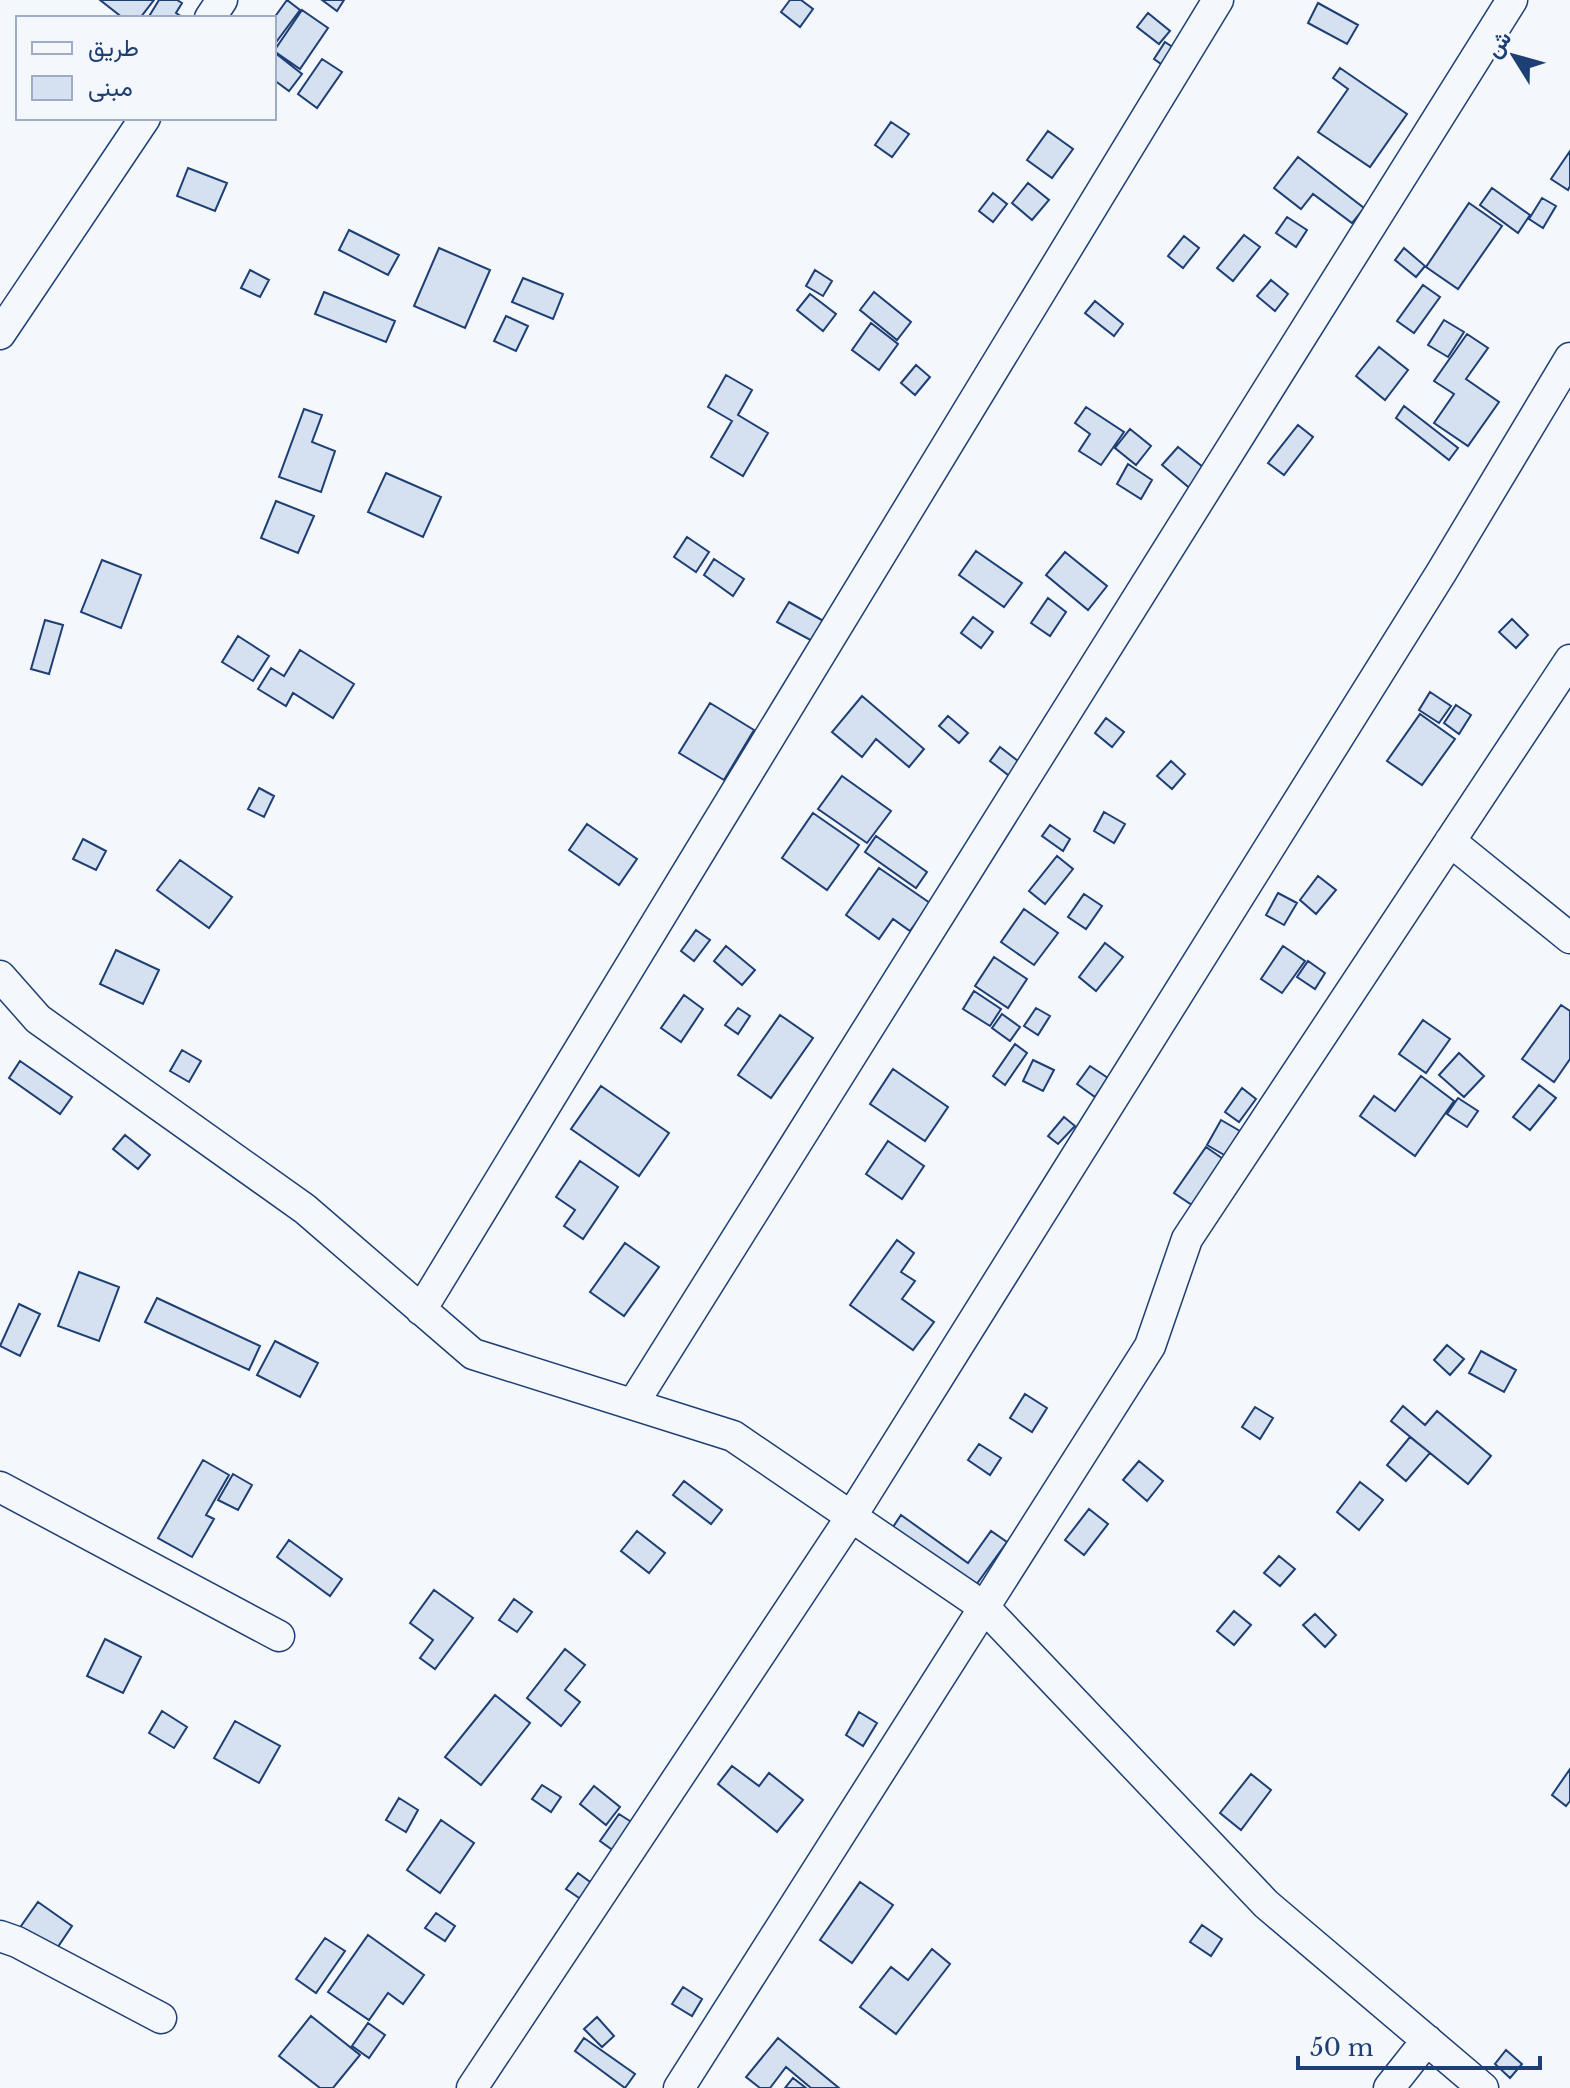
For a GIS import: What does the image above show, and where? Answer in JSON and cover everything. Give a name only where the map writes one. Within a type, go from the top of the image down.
[{"type":"street","points":[[421,1310],[1218,0]]},
{"type":"street","points":[[633,1404],[1512,0]]},
{"type":"street","points":[[0,334],[144,120]]},
{"type":"street","points":[[472,2088],[851,1517],[1441,573],[1570,358]]},
{"type":"street","points":[[679,2088],[1150,1346],[1187,1239],[1570,660]]},
{"type":"street","points":[[1450,841],[1570,938]]},
{"type":"street","points":[[0,976],[38,1019],[305,1209],[473,1354],[733,1436],[984,1607],[1266,1904],[1483,2088]]},
{"type":"street","points":[[0,1487],[279,1636]]},
{"type":"street","points":[[0,1936],[161,2018]]},
{"type":"street","points":[[1389,2088],[1427,2040]]},
{"type":"building","points":[[100,0],[154,0],[142,16],[120,16]]},
{"type":"building","points":[[159,0],[182,3],[176,13],[181,16],[149,16]]},
{"type":"building","points":[[287,0],[300,10],[276,42],[276,16]]},
{"type":"building","points":[[322,0],[344,0],[337,11]]},
{"type":"building","points":[[790,0],[801,0],[813,9],[800,27],[781,12]]},
{"type":"building","points":[[1318,3],[1358,25],[1347,44],[1308,23]]},
{"type":"building","points":[[302,10],[328,28],[300,69],[276,52]]},
{"type":"building","points":[[1148,13],[1170,31],[1159,44],[1137,27]]},
{"type":"building","points":[[1165,42],[1183,54],[1171,71],[1154,59]]},
{"type":"building","points":[[276,54],[302,74],[289,91],[276,81]]},
{"type":"building","points":[[322,59],[342,72],[317,108],[298,94]]},
{"type":"building","points":[[1340,68],[1407,114],[1370,167],[1318,132],[1348,89],[1333,78]]},
{"type":"building","points":[[891,122],[909,134],[892,157],[875,145]]},
{"type":"building","points":[[1048,131],[1073,149],[1052,178],[1027,160]]},
{"type":"building","points":[[1570,151],[1570,186],[1568,190],[1551,179]]},
{"type":"building","points":[[1298,157],[1364,208],[1352,223],[1313,194],[1301,209],[1274,188]]},
{"type":"building","points":[[188,168],[227,183],[215,211],[177,196]]},
{"type":"building","points":[[1028,183],[1049,200],[1032,220],[1012,203]]},
{"type":"building","points":[[1492,188],[1530,215],[1518,233],[1480,205]]},
{"type":"building","points":[[993,193],[1007,204],[993,222],[979,211]]},
{"type":"building","points":[[1542,198],[1556,206],[1543,228],[1529,219]]},
{"type":"building","points":[[1469,203],[1502,226],[1458,289],[1426,267]]},
{"type":"building","points":[[1287,217],[1307,230],[1296,247],[1276,233]]},
{"type":"building","points":[[349,230],[399,255],[388,275],[339,250]]},
{"type":"building","points":[[1244,235],[1260,247],[1233,281],[1217,268]]},
{"type":"building","points":[[1184,236],[1199,248],[1183,268],[1168,256]]},
{"type":"building","points":[[439,248],[490,270],[465,328],[414,306]]},
{"type":"building","points":[[1404,248],[1425,266],[1416,277],[1395,260]]},
{"type":"building","points":[[250,270],[269,280],[260,297],[241,288]]},
{"type":"building","points":[[815,270],[832,281],[823,296],[806,286]]},
{"type":"building","points":[[523,278],[563,294],[553,319],[512,302]]},
{"type":"building","points":[[1271,280],[1288,294],[1275,311],[1257,296]]},
{"type":"building","points":[[1423,285],[1440,297],[1414,333],[1397,321]]},
{"type":"building","points":[[324,292],[395,321],[386,342],[315,314]]},
{"type":"building","points":[[874,292],[911,322],[897,340],[860,310]]},
{"type":"building","points":[[810,294],[836,314],[823,331],[797,310]]},
{"type":"building","points":[[1095,301],[1123,324],[1114,336],[1085,313]]},
{"type":"building","points":[[506,316],[528,326],[516,351],[494,341]]},
{"type":"building","points":[[1444,320],[1464,332],[1448,357],[1428,345]]},
{"type":"building","points":[[871,323],[898,344],[879,370],[852,350]]},
{"type":"building","points":[[1467,334],[1488,348],[1466,379],[1499,402],[1468,446],[1434,423],[1454,394],[1434,381]]},
{"type":"building","points":[[1379,347],[1408,370],[1385,400],[1356,376]]},
{"type":"building","points":[[916,365],[930,377],[915,395],[901,383]]},
{"type":"building","points":[[726,375],[752,390],[738,415],[768,433],[743,476],[711,457],[732,421],[708,407]]},
{"type":"building","points":[[1404,406],[1458,448],[1449,460],[1396,418]]},
{"type":"building","points":[[1086,407],[1124,432],[1101,465],[1079,451],[1090,434],[1075,423]]},
{"type":"building","points":[[304,409],[322,415],[312,442],[335,451],[321,492],[279,477]]},
{"type":"building","points":[[1298,425],[1313,437],[1284,475],[1268,463]]},
{"type":"building","points":[[1130,429],[1151,446],[1136,465],[1115,448]]},
{"type":"building","points":[[1178,447],[1214,476],[1198,495],[1162,465]]},
{"type":"building","points":[[1128,464],[1152,480],[1141,499],[1117,484]]},
{"type":"building","points":[[386,473],[441,497],[423,537],[368,512]]},
{"type":"building","points":[[276,501],[314,516],[298,553],[261,538]]},
{"type":"building","points":[[687,537],[709,552],[696,572],[674,557]]},
{"type":"building","points":[[976,551],[1022,583],[1004,607],[959,575]]},
{"type":"building","points":[[1065,552],[1107,586],[1088,610],[1046,575]]},
{"type":"building","points":[[714,559],[744,579],[733,596],[704,575]]},
{"type":"building","points":[[102,560],[141,575],[121,628],[81,612]]},
{"type":"building","points":[[1048,598],[1066,612],[1050,636],[1031,623]]},
{"type":"building","points":[[789,602],[840,630],[829,650],[777,622]]},
{"type":"building","points":[[973,617],[993,632],[981,648],[961,633]]},
{"type":"building","points":[[1512,619],[1528,635],[1516,648],[1499,632]]},
{"type":"building","points":[[45,620],[63,625],[49,674],[31,669]]},
{"type":"building","points":[[238,636],[269,656],[253,681],[222,662]]},
{"type":"building","points":[[300,650],[354,684],[333,718],[293,693],[286,706],[258,689],[271,668],[284,676]]},
{"type":"building","points":[[1430,692],[1451,706],[1439,723],[1419,710]]},
{"type":"building","points":[[862,696],[924,749],[909,767],[876,739],[862,757],[832,732]]},
{"type":"building","points":[[710,703],[754,730],[724,780],[679,753]]},
{"type":"building","points":[[1456,705],[1471,715],[1459,734],[1444,723]]},
{"type":"building","points":[[1420,714],[1455,739],[1422,785],[1387,761]]},
{"type":"building","points":[[948,716],[968,733],[959,743],[939,726]]},
{"type":"building","points":[[1106,718],[1124,732],[1112,747],[1095,733]]},
{"type":"building","points":[[1000,747],[1022,764],[1012,778],[990,761]]},
{"type":"building","points":[[1171,761],[1185,774],[1172,789],[1157,776]]},
{"type":"building","points":[[842,776],[891,811],[867,843],[818,809]]},
{"type":"building","points":[[259,788],[274,796],[264,817],[248,809]]},
{"type":"building","points":[[1104,812],[1125,824],[1114,843],[1094,831]]},
{"type":"building","points":[[813,813],[859,845],[827,890],[782,858]]},
{"type":"building","points":[[587,824],[637,859],[619,885],[569,850]]},
{"type":"building","points":[[1050,825],[1070,839],[1063,851],[1042,836]]},
{"type":"building","points":[[876,836],[927,872],[916,888],[865,852]]},
{"type":"building","points":[[83,839],[106,851],[96,870],[73,859]]},
{"type":"building","points":[[1057,856],[1073,869],[1045,904],[1029,891]]},
{"type":"building","points":[[180,860],[232,897],[209,928],[157,890]]},
{"type":"building","points":[[879,868],[930,903],[910,931],[893,919],[879,939],[846,915]]},
{"type":"building","points":[[1318,876],[1336,890],[1316,914],[1300,900]]},
{"type":"building","points":[[1278,893],[1297,903],[1284,925],[1266,915]]},
{"type":"building","points":[[1084,894],[1102,906],[1086,929],[1068,917]]},
{"type":"building","points":[[1024,909],[1058,933],[1034,965],[1001,942]]},
{"type":"building","points":[[696,930],[710,940],[694,961],[681,951]]},
{"type":"building","points":[[1105,943],[1123,957],[1096,991],[1079,977]]},
{"type":"building","points":[[726,946],[755,970],[742,985],[714,961]]},
{"type":"building","points":[[1283,946],[1305,961],[1282,993],[1261,979]]},
{"type":"building","points":[[116,950],[159,970],[143,1004],[100,984]]},
{"type":"building","points":[[994,957],[1027,979],[1008,1008],[975,986]]},
{"type":"building","points":[[1308,961],[1325,973],[1315,989],[1297,977]]},
{"type":"building","points":[[974,991],[1001,1009],[990,1026],[963,1009]]},
{"type":"building","points":[[684,995],[703,1009],[681,1042],[661,1028]]},
{"type":"building","points":[[1561,1005],[1570,1011],[1570,1059],[1554,1082],[1522,1059]]},
{"type":"building","points":[[738,1008],[750,1016],[738,1034],[725,1025]]},
{"type":"building","points":[[1036,1008],[1050,1016],[1038,1035],[1024,1026]]},
{"type":"building","points":[[1002,1014],[1020,1027],[1010,1041],[992,1028]]},
{"type":"building","points":[[780,1015],[813,1038],[771,1098],[738,1075]]},
{"type":"building","points":[[1423,1020],[1450,1039],[1426,1073],[1399,1054]]},
{"type":"building","points":[[1015,1044],[1027,1053],[1005,1085],[993,1076]]},
{"type":"building","points":[[182,1050],[201,1061],[189,1082],[170,1071]]},
{"type":"building","points":[[1459,1053],[1484,1076],[1464,1097],[1439,1075]]},
{"type":"building","points":[[1033,1060],[1054,1070],[1043,1091],[1023,1081]]},
{"type":"building","points":[[20,1061],[72,1097],[60,1114],[9,1078]]},
{"type":"building","points":[[1090,1066],[1108,1078],[1095,1097],[1077,1084]]},
{"type":"building","points":[[893,1069],[948,1107],[925,1141],[870,1104]]},
{"type":"building","points":[[1421,1076],[1454,1101],[1415,1156],[1360,1116],[1374,1096],[1395,1111]]},
{"type":"building","points":[[1539,1085],[1556,1098],[1530,1130],[1513,1117]]},
{"type":"building","points":[[601,1086],[669,1133],[639,1176],[571,1129]]},
{"type":"building","points":[[1242,1088],[1256,1099],[1239,1122],[1225,1112]]},
{"type":"building","points":[[1458,1098],[1478,1111],[1467,1127],[1447,1114]]},
{"type":"building","points":[[1064,1117],[1075,1126],[1058,1144],[1048,1136]]},
{"type":"building","points":[[1221,1120],[1240,1131],[1226,1156],[1207,1145]]},
{"type":"building","points":[[125,1135],[150,1155],[138,1169],[113,1149]]},
{"type":"building","points":[[888,1141],[924,1166],[902,1199],[866,1174]]},
{"type":"building","points":[[1206,1147],[1226,1161],[1195,1207],[1174,1193]]},
{"type":"building","points":[[580,1161],[618,1187],[583,1239],[564,1226],[575,1210],[556,1197]]},
{"type":"building","points":[[897,1240],[914,1253],[901,1272],[915,1281],[902,1299],[934,1322],[913,1350],[850,1305]]},
{"type":"building","points":[[625,1243],[659,1267],[624,1316],[590,1292]]},
{"type":"building","points":[[79,1272],[119,1287],[99,1341],[58,1326]]},
{"type":"building","points":[[157,1298],[260,1346],[249,1370],[145,1322]]},
{"type":"building","points":[[19,1304],[40,1314],[20,1356],[0,1346]]},
{"type":"building","points":[[275,1341],[318,1363],[300,1397],[257,1375]]},
{"type":"building","points":[[1447,1345],[1464,1359],[1450,1375],[1434,1360]]},
{"type":"building","points":[[1481,1351],[1516,1370],[1504,1392],[1469,1373]]},
{"type":"building","points":[[1025,1394],[1047,1408],[1032,1432],[1010,1418]]},
{"type":"building","points":[[1403,1406],[1425,1425],[1437,1411],[1491,1456],[1468,1484],[1391,1421]]},
{"type":"building","points":[[1255,1407],[1273,1418],[1260,1439],[1242,1427]]},
{"type":"building","points":[[1410,1437],[1430,1453],[1406,1481],[1387,1465]]},
{"type":"building","points":[[979,1444],[1001,1458],[990,1475],[968,1460]]},
{"type":"building","points":[[203,1460],[229,1475],[206,1515],[214,1519],[192,1557],[158,1538]]},
{"type":"building","points":[[1139,1461],[1163,1481],[1147,1501],[1123,1480]]},
{"type":"building","points":[[233,1474],[252,1485],[238,1510],[218,1500]]},
{"type":"building","points":[[684,1481],[722,1510],[711,1524],[673,1495]]},
{"type":"building","points":[[1360,1482],[1383,1500],[1359,1530],[1337,1512]]},
{"type":"building","points":[[1089,1509],[1108,1524],[1084,1555],[1065,1540]]},
{"type":"building","points":[[901,1515],[968,1563],[991,1531],[1007,1542],[976,1585],[893,1527]]},
{"type":"building","points":[[637,1531],[665,1553],[649,1573],[621,1551]]},
{"type":"building","points":[[289,1540],[342,1579],[330,1596],[277,1557]]},
{"type":"building","points":[[1279,1556],[1295,1569],[1280,1586],[1264,1573]]},
{"type":"building","points":[[434,1590],[473,1618],[435,1669],[420,1658],[433,1640],[410,1623]]},
{"type":"building","points":[[514,1599],[532,1612],[517,1632],[499,1620]]},
{"type":"building","points":[[1234,1611],[1251,1625],[1234,1645],[1217,1631]]},
{"type":"building","points":[[1315,1614],[1336,1635],[1325,1647],[1303,1625]]},
{"type":"building","points":[[105,1639],[141,1657],[123,1693],[87,1676]]},
{"type":"building","points":[[565,1649],[585,1665],[565,1690],[580,1702],[561,1726],[527,1698]]},
{"type":"building","points":[[495,1695],[530,1723],[481,1785],[445,1757]]},
{"type":"building","points":[[162,1711],[187,1727],[174,1748],[149,1733]]},
{"type":"building","points":[[859,1712],[877,1723],[863,1746],[846,1735]]},
{"type":"building","points":[[235,1721],[280,1746],[259,1783],[214,1758]]},
{"type":"building","points":[[732,1766],[759,1786],[769,1773],[803,1800],[777,1832],[718,1784]]},
{"type":"building","points":[[1570,1769],[1570,1801],[1566,1806],[1552,1795]]},
{"type":"building","points":[[1251,1774],[1271,1790],[1241,1830],[1220,1813]]},
{"type":"building","points":[[542,1785],[561,1797],[551,1812],[532,1799]]},
{"type":"building","points":[[594,1786],[620,1807],[606,1825],[580,1804]]},
{"type":"building","points":[[399,1798],[418,1810],[406,1832],[386,1820]]},
{"type":"building","points":[[619,1814],[633,1823],[614,1851],[600,1841]]},
{"type":"building","points":[[441,1820],[474,1843],[440,1893],[407,1870]]},
{"type":"building","points":[[578,1873],[597,1887],[585,1902],[566,1889]]},
{"type":"building","points":[[860,1882],[893,1905],[852,1963],[820,1940]]},
{"type":"building","points":[[38,1902],[72,1926],[49,1960],[14,1936]]},
{"type":"building","points":[[436,1913],[455,1926],[445,1941],[425,1928]]},
{"type":"building","points":[[1202,1925],[1222,1939],[1211,1956],[1190,1942]]},
{"type":"building","points":[[368,1935],[424,1975],[403,2004],[388,1993],[369,2020],[328,1992]]},
{"type":"building","points":[[325,1938],[345,1951],[316,1993],[296,1979]]},
{"type":"building","points":[[932,1949],[950,1964],[896,2034],[860,2007],[891,1967],[908,1980]]},
{"type":"building","points":[[683,1987],[702,1999],[692,2016],[672,2004]]},
{"type":"building","points":[[311,2016],[360,2055],[333,2088],[320,2088],[279,2056]]},
{"type":"building","points":[[597,2017],[614,2036],[602,2047],[584,2029]]},
{"type":"building","points":[[368,2023],[385,2035],[369,2058],[352,2046]]},
{"type":"building","points":[[584,2038],[635,2074],[625,2088],[575,2051]]},
{"type":"building","points":[[778,2038],[839,2088],[811,2088],[786,2067],[770,2088],[760,2088],[746,2077]]},
{"type":"building","points":[[1506,2050],[1522,2064],[1510,2078],[1495,2064]]},
{"type":"building","points":[[793,2078],[806,2088],[785,2088]]}]
